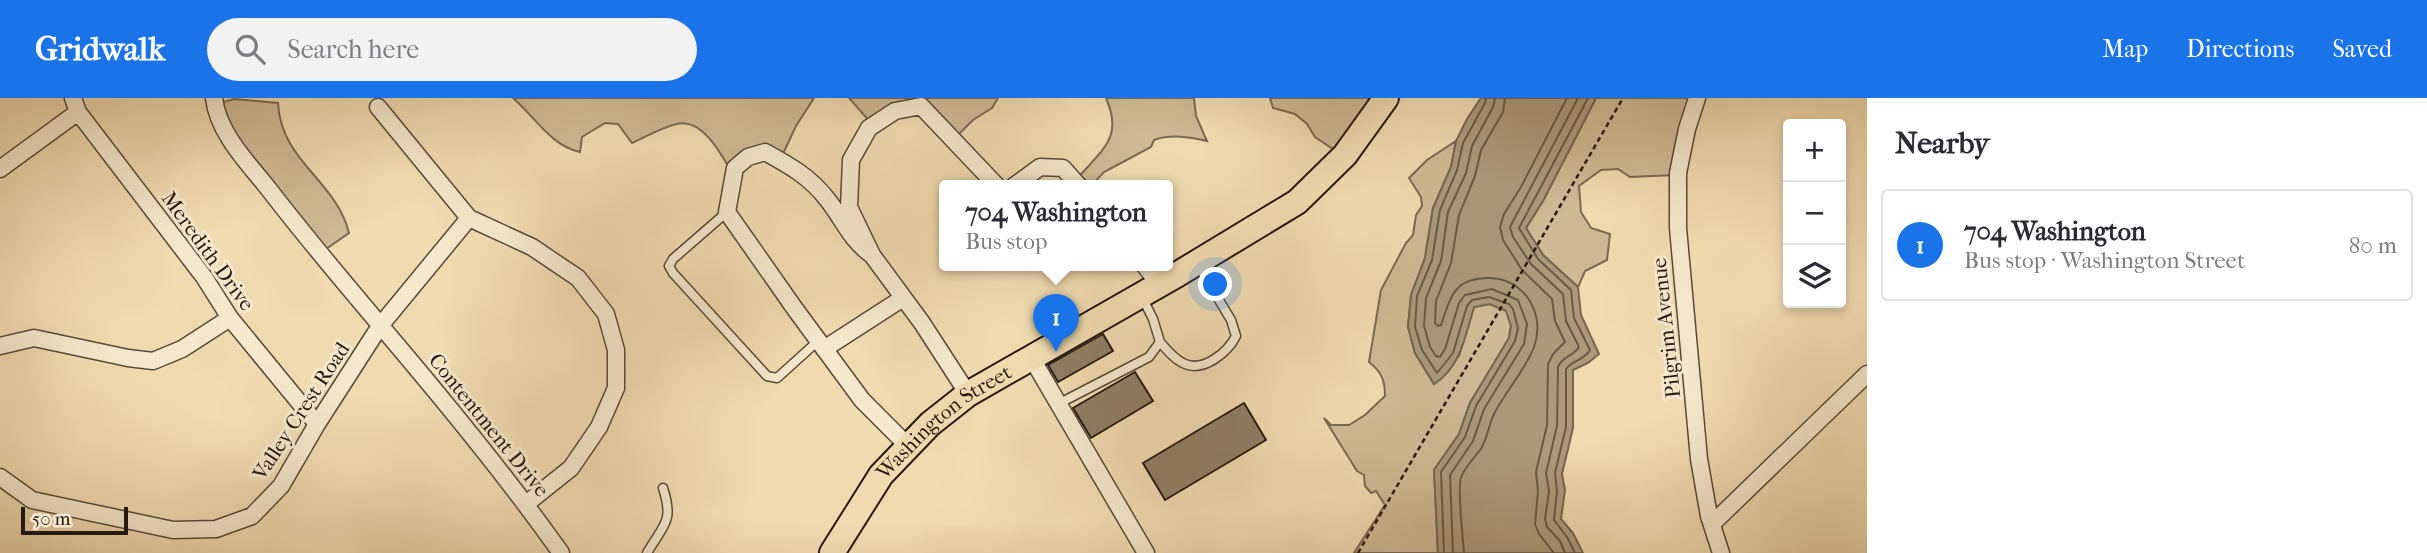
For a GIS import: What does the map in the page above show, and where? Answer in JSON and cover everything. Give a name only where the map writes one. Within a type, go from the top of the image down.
[{"type":"main road","name":"Washington Street","points":[[832,553],[881,475],[930,424],[968,394],[1149,281],[1197,263],[1297,202],[1345,155],[1385,98]]},
{"type":"street","name":"Contentment Drive","points":[[214,98],[221,124],[248,162],[526,504],[561,553]]},
{"type":"street","name":"Pilgrim Avenue","points":[[1697,98],[1678,173],[1678,228],[1699,459],[1712,524],[1721,553]]},
{"type":"street","points":[[0,169],[76,105]]},
{"type":"street","name":"Meredith Drive","points":[[76,105],[204,277],[230,318],[317,424]]},
{"type":"street","points":[[968,394],[872,255],[849,208],[851,160],[869,128],[895,111],[921,106],[991,180]]},
{"type":"street","points":[[378,107],[469,218],[532,247],[578,278],[606,314],[616,349],[616,388],[599,427],[570,468],[526,504]]},
{"type":"street","points":[[872,255],[859,246],[827,199],[808,177],[765,152],[748,157],[735,168],[727,212],[862,400],[909,447]]},
{"type":"street","points":[[1022,180],[1040,167],[1063,168],[1074,180]]},
{"type":"street","name":"Valley Crest Road","points":[[0,477],[32,500],[173,530],[216,529],[252,516],[281,486],[380,326],[469,218]]},
{"type":"street","points":[[821,345],[903,298]]},
{"type":"street","points":[[0,346],[34,338],[128,358],[153,360],[182,349],[230,318]]},
{"type":"street","points":[[1031,357],[1146,553]]},
{"type":"street","points":[[1712,524],[1867,374]]},
{"type":"lane","points":[[727,212],[673,259],[669,266],[673,273],[772,379],[821,345]]},
{"type":"lane","points":[[1149,281],[1153,319],[1160,342],[1175,358],[1188,365],[1203,364],[1217,357],[1231,345],[1236,336],[1231,320],[1197,263]]},
{"type":"lane","points":[[1058,404],[1149,357],[1160,342]]},
{"type":"lane","points":[[647,553],[670,509],[663,488]]},
{"type":"path","points":[[1358,553],[1623,98]]},
{"type":"shaded area","points":[[513,98],[814,98],[796,126],[780,160],[764,157],[744,166],[737,181],[713,143],[696,127],[677,124],[632,143],[618,124],[605,123],[582,137],[580,152],[560,144]]},
{"type":"shaded area","points":[[849,98],[998,98],[992,108],[973,120],[956,137],[921,106],[872,124]]},
{"type":"shaded area","points":[[1106,98],[1194,98],[1196,116],[1207,141],[1187,137],[1154,140],[1151,147],[1104,172],[1097,180],[1076,180],[1107,143],[1111,134],[1111,112]]},
{"type":"shaded area","points":[[1270,98],[1367,98],[1375,104],[1342,155],[1315,137],[1307,124],[1295,114],[1273,108]]},
{"type":"shaded area","points":[[1596,98],[1697,98],[1675,175],[1630,177],[1618,169],[1601,170],[1579,186],[1581,212],[1591,228],[1610,234],[1607,260],[1585,271],[1578,287],[1543,255],[1526,228],[1543,201]]},
{"type":"shaded area","points":[[234,99],[278,103],[281,123],[289,141],[333,199],[349,233],[326,249],[291,217],[216,104]]},
{"type":"shaded area","points":[[1456,141],[1451,167],[1433,208],[1425,258],[1411,295],[1408,327],[1415,353],[1434,384],[1459,356],[1474,307],[1490,304],[1507,311],[1511,326],[1509,338],[1470,403],[1459,434],[1434,470],[1438,553],[1354,553],[1385,505],[1376,491],[1371,493],[1365,486],[1364,475],[1357,471],[1324,418],[1331,425],[1349,425],[1365,415],[1385,396],[1382,377],[1369,362],[1381,290],[1413,235],[1416,215],[1422,206],[1421,197],[1409,178],[1427,160]]},
{"type":"water","points":[[1481,98],[1596,98],[1543,201],[1526,228],[1543,255],[1578,287],[1581,315],[1599,354],[1573,370],[1573,428],[1562,474],[1565,490],[1561,519],[1573,533],[1583,553],[1438,553],[1434,470],[1459,434],[1470,403],[1509,338],[1511,326],[1506,311],[1490,304],[1474,307],[1456,360],[1434,384],[1415,353],[1408,327],[1411,295],[1425,258],[1433,208],[1451,167],[1456,141]]},
{"type":"building","points":[[1103,334],[1113,351],[1058,382],[1048,365]]},
{"type":"building","points":[[1135,372],[1153,401],[1091,438],[1073,408]]},
{"type":"building","points":[[1244,403],[1266,440],[1165,500],[1143,463]]},
{"type":"place","name":"704 Washington","points":[[1056,352]]}]
